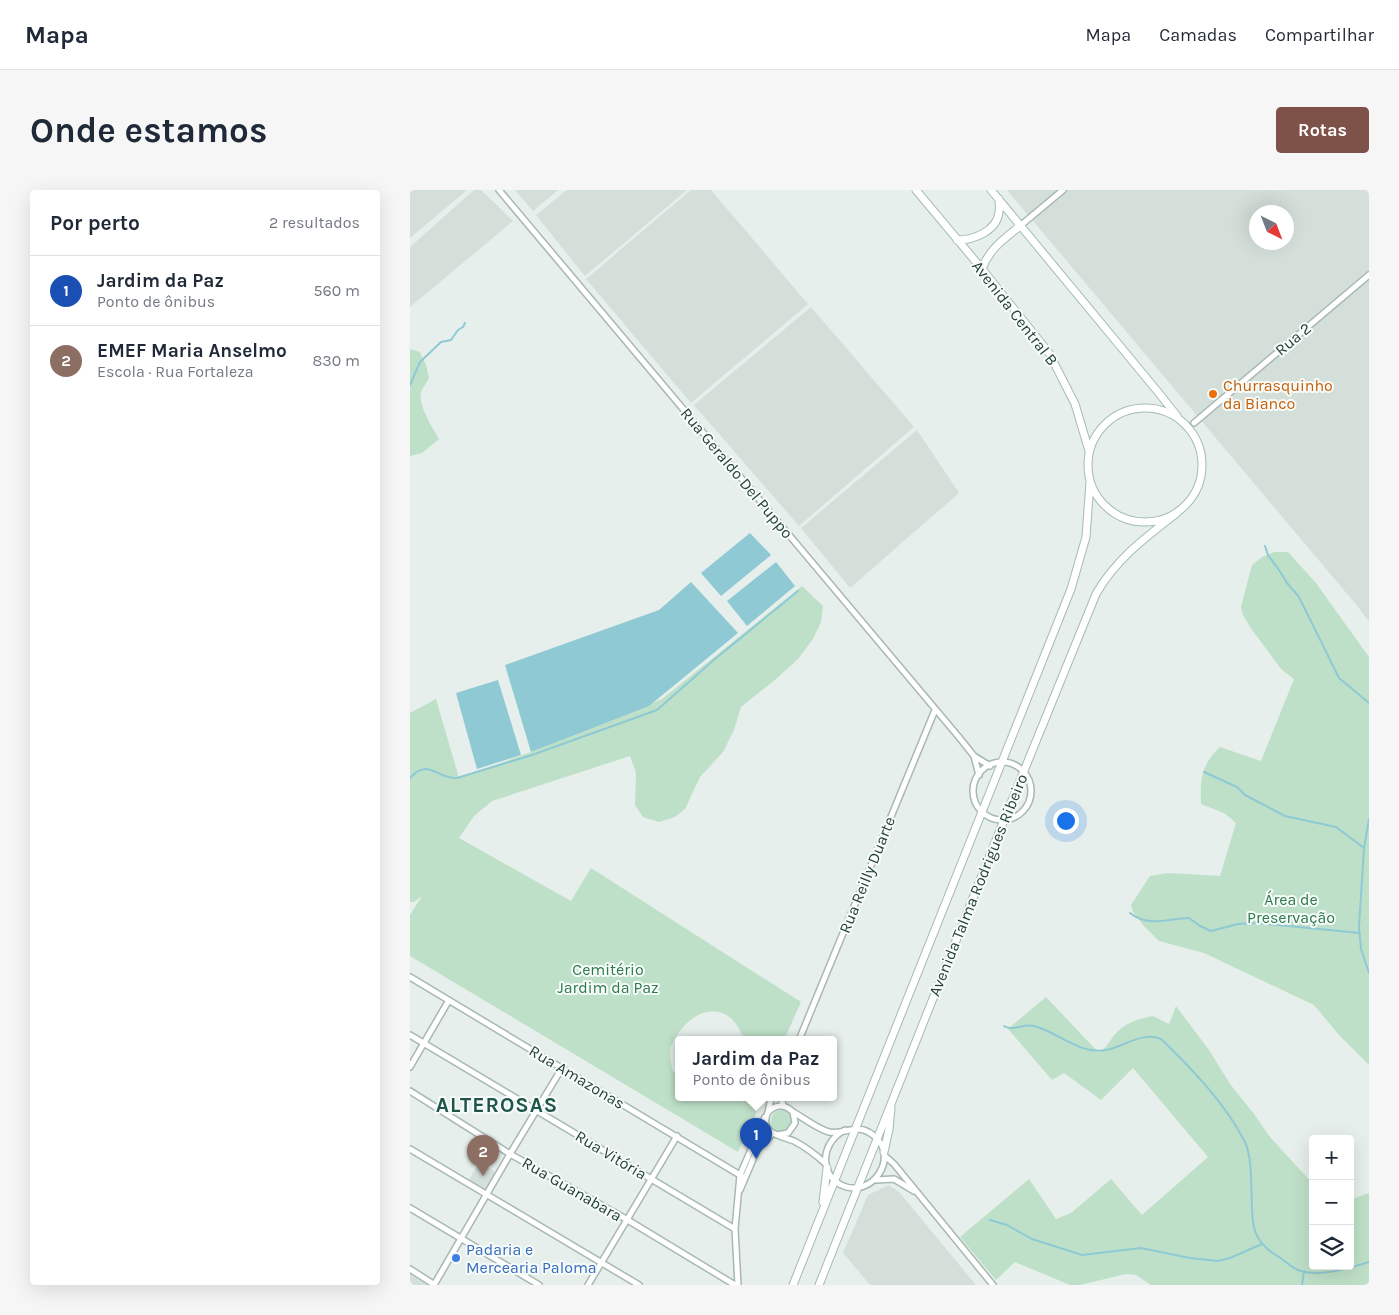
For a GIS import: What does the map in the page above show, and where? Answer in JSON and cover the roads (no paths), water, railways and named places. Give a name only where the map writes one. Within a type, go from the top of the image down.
[{"type":"main road","name":"Avenida Central B","points":[[916,190],[1038,337],[1053,360],[1075,404],[1089,451],[1088,472],[1096,495],[1114,514],[1126,519],[1139,522],[1165,519],[1177,512],[1193,497],[1200,483],[1203,468],[1202,453],[1197,439],[991,190]]},
{"type":"main road","points":[[957,240],[976,238],[992,226],[999,212],[999,200]]},
{"type":"main road","points":[[982,269],[985,258],[991,251],[1020,226]]},
{"type":"main road","name":"Avenida Central B","points":[[1089,451],[1099,431],[1115,416],[1135,408],[1157,408],[1177,417]]},
{"type":"main road","name":"Avenida Talma Rodrigues Ribeiro","points":[[793,1285],[1076,575],[1086,537],[1090,482]]},
{"type":"main road","name":"Avenida Talma Rodrigues Ribeiro","points":[[819,1285],[1091,606],[1103,581],[1121,559],[1177,512]]},
{"type":"main road","points":[[884,1154],[892,1100]]},
{"type":"main road","points":[[824,1207],[823,1190],[826,1166]]},
{"type":"street","name":"Rua Geraldo Del Puppo","points":[[499,190],[974,756],[990,766]]},
{"type":"street","points":[[1020,226],[1063,190]]},
{"type":"street","name":"Rua 2","points":[[1194,423],[1369,275]]},
{"type":"street","name":"Rua Reilly Duarte","points":[[801,1036],[935,710]]},
{"type":"street","name":"Rua Geraldo Del Puppo","points":[[974,756],[979,775]]},
{"type":"street","points":[[1001,763],[1013,765],[1023,772],[1030,784],[1031,794],[1028,803],[1019,814],[1004,820],[992,818],[982,812],[977,804],[974,792],[975,783],[979,775],[990,766],[1001,763]]},
{"type":"street","name":"Rua Amazonas","points":[[410,977],[742,1177]]},
{"type":"street","points":[[410,1067],[449,1000]]},
{"type":"street","name":"Rua Vitória","points":[[410,1034],[735,1229]]},
{"type":"street","points":[[410,1270],[434,1285],[562,1068]]},
{"type":"street","name":"Rua Guanabara","points":[[410,1091],[510,1154],[736,1285]]},
{"type":"street","points":[[770,1101],[765,1123],[768,1129],[807,1148],[826,1166],[834,1180],[843,1186],[857,1188],[882,1179],[894,1179],[919,1195]]},
{"type":"street","points":[[782,1101],[783,1105],[793,1112],[829,1132],[855,1128],[868,1132],[877,1138],[884,1154],[993,1285]]},
{"type":"street","points":[[736,1285],[735,1229],[738,1195],[742,1177],[767,1114],[772,1108],[783,1105]]},
{"type":"street","points":[[742,1177],[757,1150],[775,1134],[783,1135],[792,1128],[795,1123],[793,1112]]},
{"type":"street","points":[[826,1166],[825,1156],[829,1144],[834,1137],[845,1130]]},
{"type":"street","points":[[588,1285],[676,1136]]},
{"type":"street","points":[[410,1149],[639,1285]]},
{"type":"street","points":[[871,1183],[878,1177],[882,1169],[884,1154]]},
{"type":"street","points":[[410,1208],[539,1285]]},
{"type":"water","points":[[750,533],[771,555],[721,596],[701,573]]},
{"type":"water","points":[[776,562],[795,586],[747,626],[727,601]]},
{"type":"water","points":[[691,582],[738,633],[649,706],[531,752],[505,665],[659,610]]},
{"type":"water","points":[[498,680],[521,755],[477,769],[456,693]]},
{"type":"waterway","points":[[410,385],[420,362],[441,342],[451,340],[465,323]]},
{"type":"waterway","points":[[1265,546],[1268,555],[1299,597],[1339,678],[1369,703]]},
{"type":"waterway","points":[[410,778],[422,769],[433,770],[443,775],[457,778],[532,755],[657,710],[715,659],[798,591]]},
{"type":"waterway","points":[[1204,772],[1237,787],[1245,795],[1285,816],[1336,827],[1364,848]]},
{"type":"waterway","points":[[1369,819],[1364,848],[1359,927],[1361,949],[1369,973]]},
{"type":"waterway","points":[[1130,913],[1137,918],[1151,921],[1189,918],[1211,931],[1238,924],[1256,923],[1360,933]]},
{"type":"waterway","points":[[1004,1026],[1008,1028],[1034,1026],[1078,1046],[1096,1051],[1113,1048],[1140,1038],[1154,1037],[1161,1039],[1196,1074],[1218,1100],[1245,1142],[1250,1160],[1254,1228],[1258,1238],[1265,1247],[1293,1267],[1306,1272],[1324,1273],[1369,1262]]},
{"type":"waterway","points":[[990,1220],[1007,1225],[1032,1239],[1082,1255],[1141,1248],[1190,1258],[1218,1261],[1230,1258],[1262,1244]]},
{"type":"waterway","points":[[1302,1285],[1304,1271]]},
{"type":"place","name":"Churrasquinho da Bianco","points":[[1213,394]]},
{"type":"place","name":"Jardim da Paz","points":[[756,1159]]},
{"type":"place","name":"EMEF Maria Anselmo","points":[[483,1176]]},
{"type":"place","name":"Padaria e Mercearia Paloma","points":[[456,1258]]},
{"type":"district","name":"ALTEROSAS","points":[[497,1105]]},
{"type":"park label","name":"Área de Preservação","points":[[1291,908]]},
{"type":"park label","name":"Cemitério Jardim da Paz","points":[[608,978]]}]
